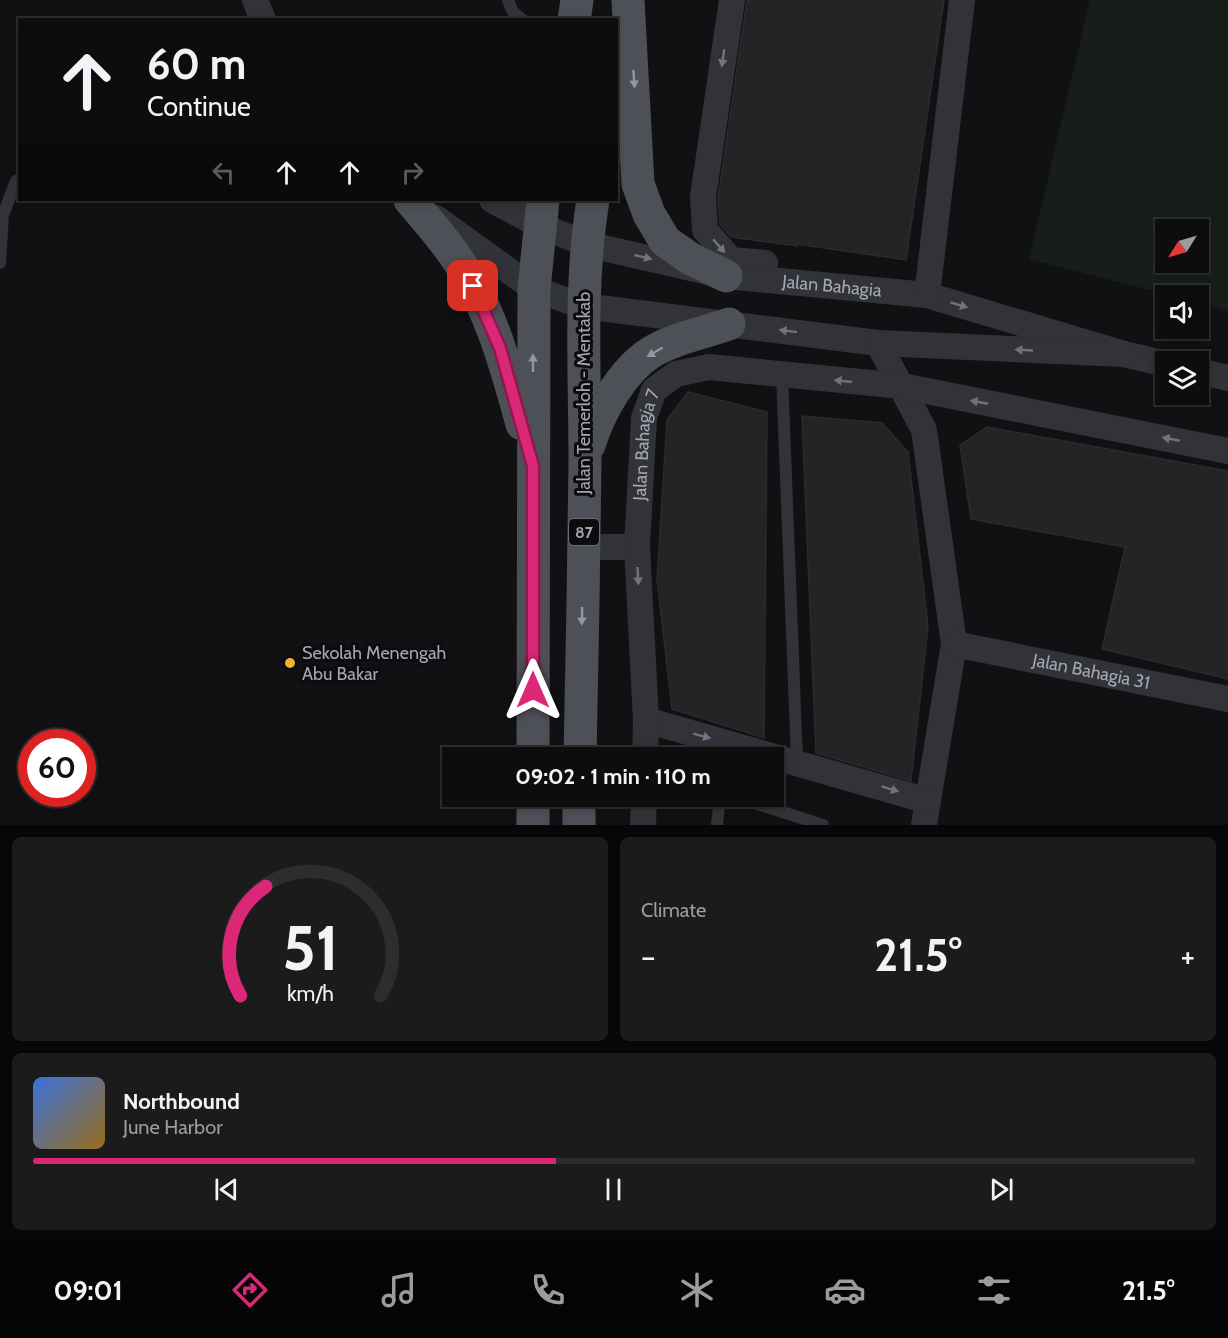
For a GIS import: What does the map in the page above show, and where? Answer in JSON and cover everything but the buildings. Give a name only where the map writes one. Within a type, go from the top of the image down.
[{"type":"main road","points":[[574,18],[577,0]]},
{"type":"main road","points":[[618,43],[627,0]]},
{"type":"main road","points":[[627,0],[638,184],[645,204],[665,241],[691,259],[726,276]]},
{"type":"main road","points":[[413,201],[461,265],[484,307],[511,384],[533,466]]},
{"type":"main road","name":"87","points":[[586,244],[593,201]]},
{"type":"main road","points":[[533,747],[534,289],[541,212]]},
{"type":"main road","name":"Jalan Temerloh - Mentakab","points":[[580,747],[585,461],[583,306],[586,244]]},
{"type":"main road","points":[[585,461],[595,425],[616,388],[649,354],[729,324]]},
{"type":"main road","points":[[532,807],[532,825]]},
{"type":"main road","points":[[579,807],[579,825]]},
{"type":"street","points":[[255,0],[261,18]]},
{"type":"street","points":[[732,0],[703,197],[705,230],[731,260],[927,288],[962,0]]},
{"type":"street","name":"Jalan Bahagia","points":[[413,201],[534,289],[583,306],[878,343],[1124,354]]},
{"type":"street","name":"Jalan Bahagia","points":[[496,201],[541,212],[586,244],[726,276],[927,288],[1124,354],[1155,361]]},
{"type":"street","points":[[646,720],[797,761],[926,813],[954,644],[924,430],[878,343]]},
{"type":"street","name":"Jalan Bahagia 7","points":[[645,747],[646,720],[637,547],[644,418],[654,390],[676,374],[709,368],[902,386],[1228,451]]},
{"type":"street","points":[[1209,374],[1228,378]]},
{"type":"street","points":[[584,547],[637,547]]},
{"type":"street","name":"Jalan Bahagia 31","points":[[954,644],[1228,699]]},
{"type":"street","points":[[643,825],[644,807]]},
{"type":"lane","points":[[508,0],[513,12],[520,18]]},
{"type":"lane","points":[[0,263],[3,215],[18,180]]},
{"type":"lane","points":[[782,374],[797,761]]},
{"type":"lane","points":[[717,825],[719,807]]},
{"type":"lane","points":[[767,807],[824,825]]},
{"type":"shaded area","points":[[1090,0],[1228,0],[1228,311],[1209,306],[1209,285],[1155,285],[1155,291],[1029,259]]},
{"type":"place","name":"Sekolah Menengah Abu Bakar","points":[[290,663]]},
{"type":"route","points":[[473,286],[500,348],[533,466],[533,690]]}]
